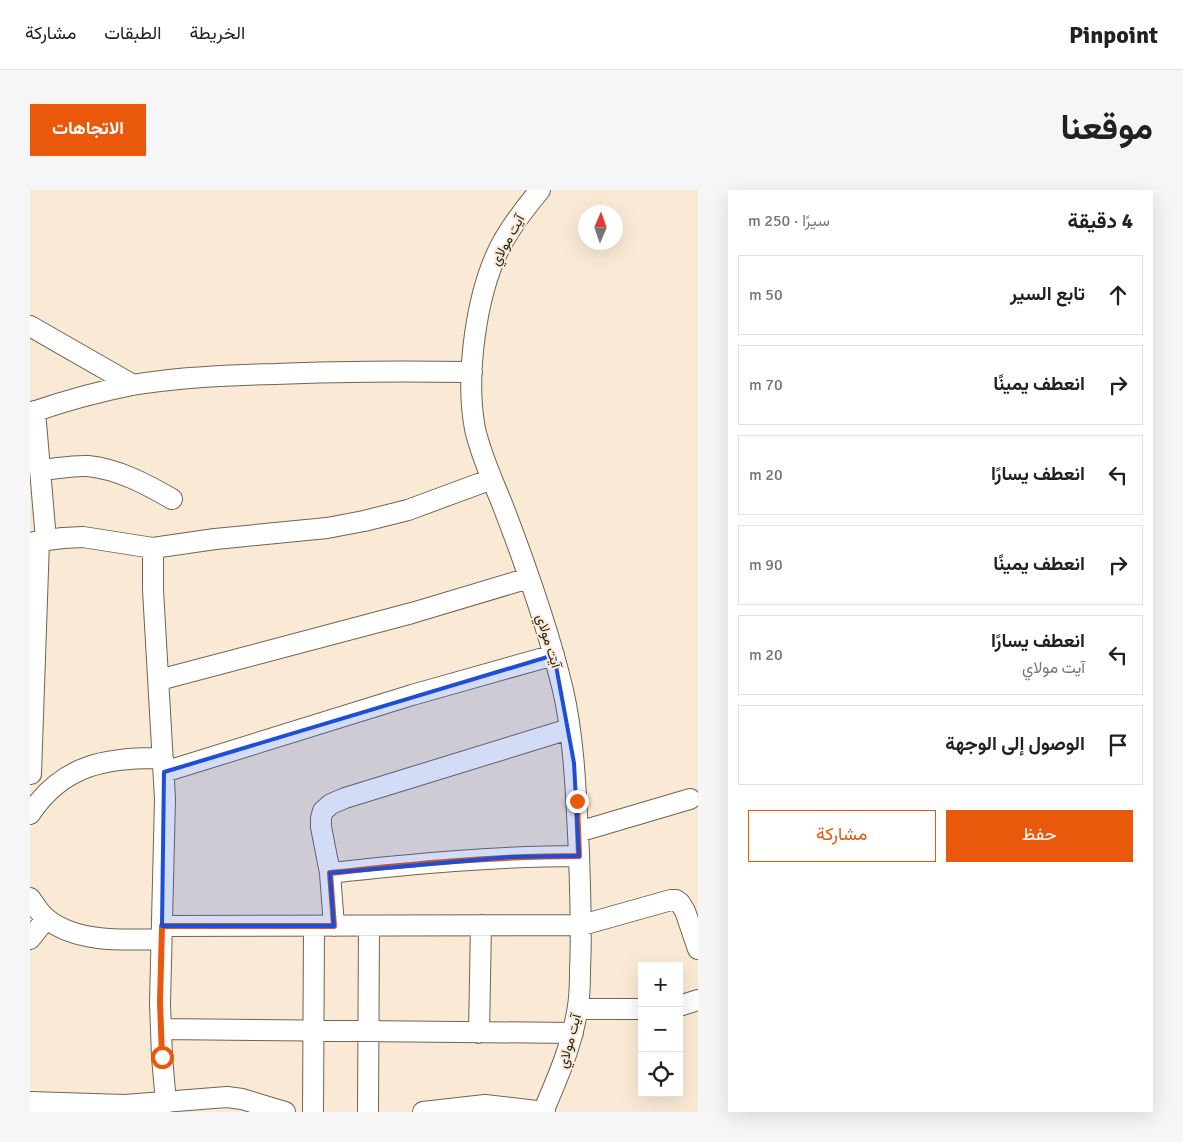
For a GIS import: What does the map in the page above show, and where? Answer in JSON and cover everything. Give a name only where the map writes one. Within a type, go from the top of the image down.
[{"type":"street","name":"آيت مولاي","points":[[540,190],[519,215],[501,246],[489,274],[480,308],[472,372],[472,400],[475,429],[529,578],[554,655],[564,692],[574,763],[582,925],[578,1009],[563,1066],[544,1112]]},
{"type":"street","points":[[30,326],[133,385]]},
{"type":"street","points":[[51,788],[30,773],[33,627],[40,470],[32,412],[70,399],[133,385],[171,380],[234,375],[368,371],[472,372]]},
{"type":"street","points":[[40,470],[86,466],[109,470],[148,485],[172,499]]},
{"type":"street","points":[[38,541],[83,537],[153,548],[215,539],[327,528],[408,510],[492,479]]},
{"type":"street","points":[[153,548],[153,590],[165,799],[161,1029],[166,1103]]},
{"type":"street","points":[[159,680],[412,613],[529,578]]},
{"type":"street","points":[[30,814],[51,788],[86,767],[109,760],[133,758],[163,765],[554,655]]},
{"type":"street","points":[[334,926],[330,873],[321,827],[323,811],[331,804],[371,789],[570,730]]},
{"type":"street","points":[[578,832],[690,799]]},
{"type":"street","points":[[330,873],[422,863],[510,857],[579,856]]},
{"type":"street","points":[[30,898],[46,919],[62,928],[85,936],[114,940],[162,933],[334,926],[582,925],[665,901],[676,900],[685,912],[698,949]]},
{"type":"street","points":[[30,939],[46,919]]},
{"type":"street","points":[[479,1033],[481,925]]},
{"type":"street","points":[[368,1112],[369,926]]},
{"type":"street","points":[[313,1112],[314,927]]},
{"type":"street","points":[[683,1005],[698,1000]]},
{"type":"street","points":[[578,1009],[638,1009]]},
{"type":"street","points":[[161,1029],[314,1032],[368,1030],[573,1033]]},
{"type":"street","points":[[30,1102],[126,1108],[208,1097],[227,1097],[241,1105],[286,1112]]},
{"type":"street","points":[[423,1112],[485,1105],[544,1112]]},
{"type":"highlighted area","points":[[554,655],[574,763],[579,856],[510,857],[330,873],[334,926],[162,926],[164,772]]},
{"type":"route","points":[[162,1057],[160,1002],[162,926],[334,926],[330,873],[480,859],[579,856],[577,801]]}]
